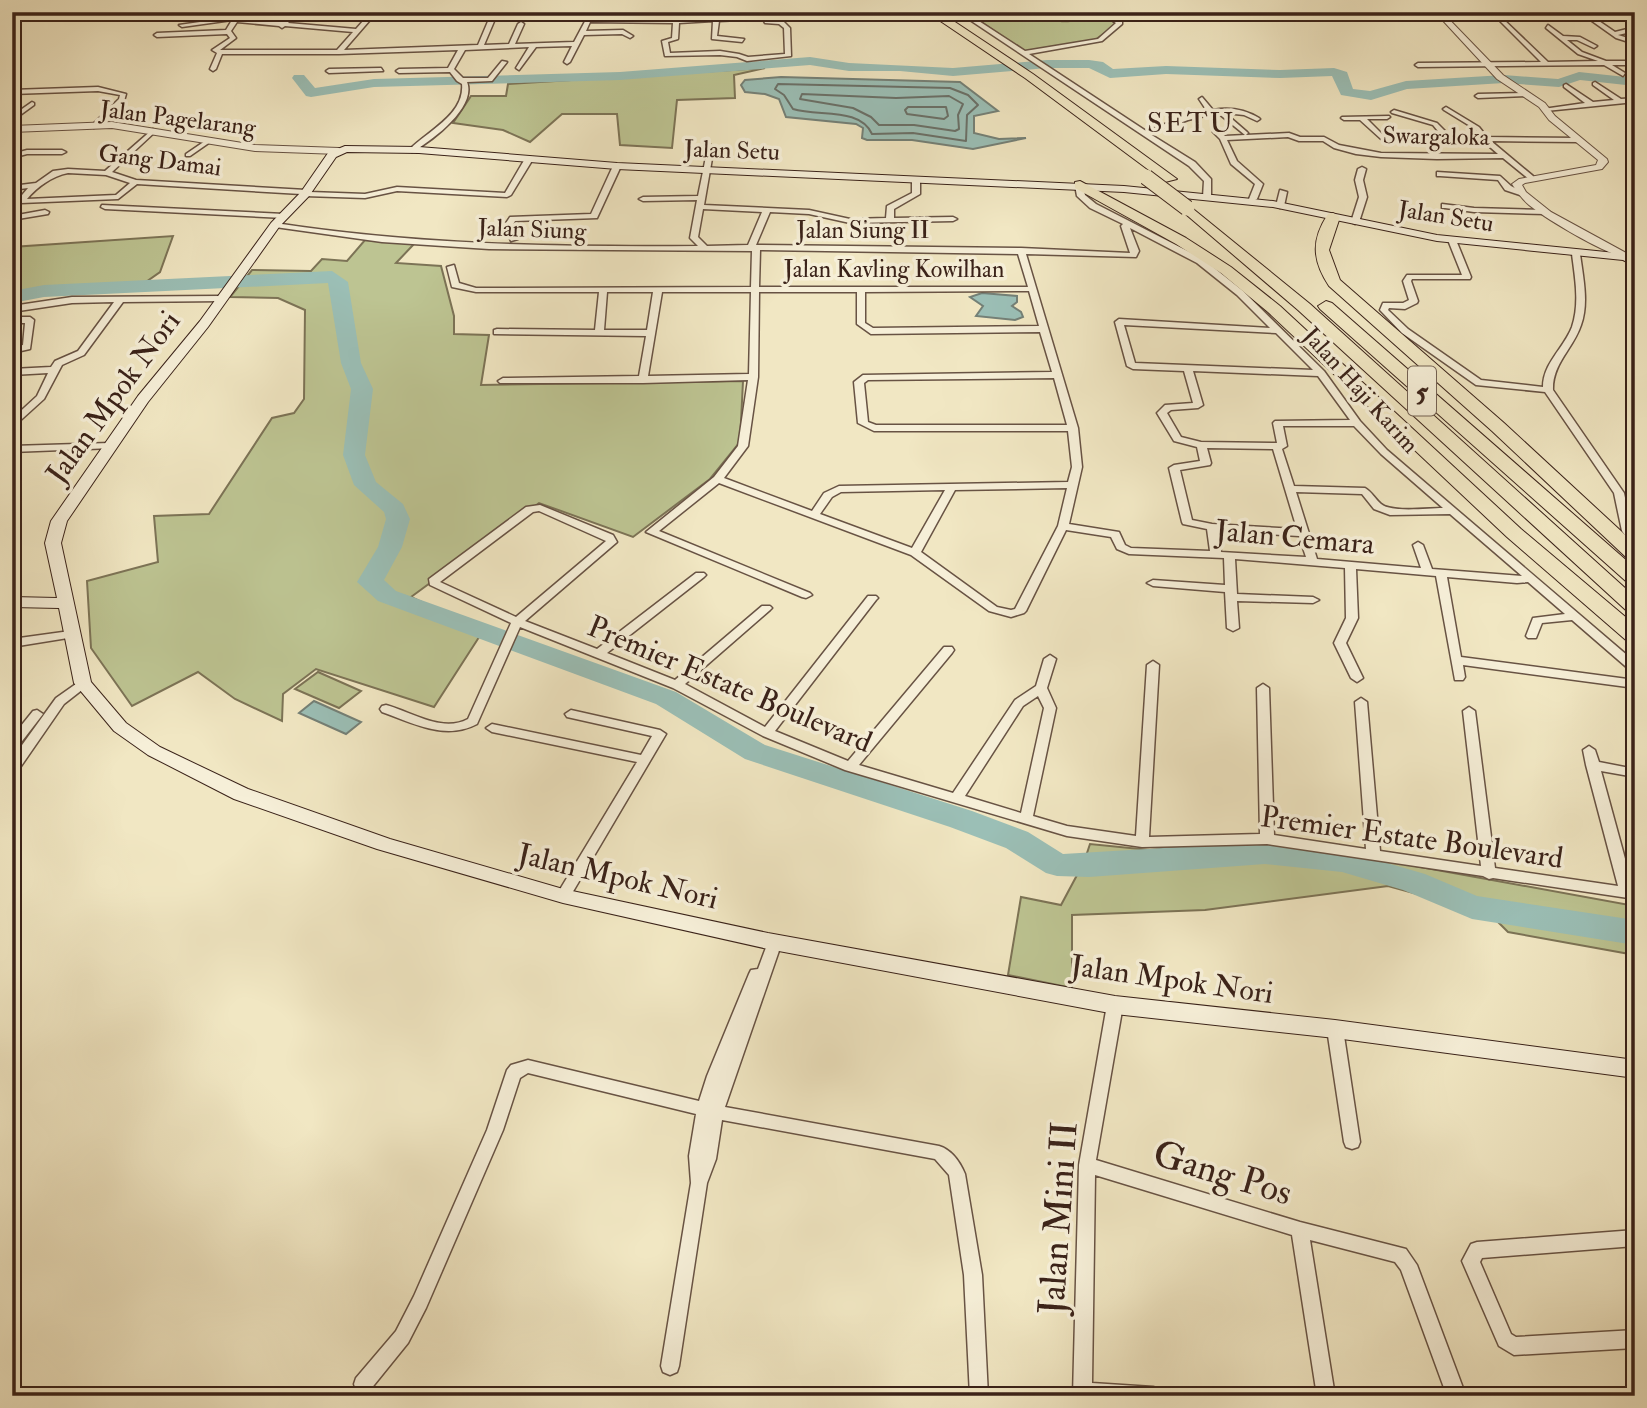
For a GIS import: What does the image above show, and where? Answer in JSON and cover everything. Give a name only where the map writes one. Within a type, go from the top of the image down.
[{"type":"highway","name":"5","points":[[915,12],[1013,78],[1146,177],[1202,201],[1304,307],[1635,607]]},
{"type":"highway","name":"5","points":[[932,12],[1029,76],[1202,201],[1327,307],[1635,579]]},
{"type":"highway","points":[[1079,186],[1102,191],[1226,270],[1273,309],[1504,524],[1635,636]]},
{"type":"highway","points":[[1333,217],[1321,239],[1320,260],[1334,283],[1498,427],[1635,555]]},
{"type":"main road","name":"Jalan Setu","points":[[339,151],[412,150],[617,166],[1079,186]]},
{"type":"main road","name":"Jalan Mpok Nori","points":[[339,151],[332,155],[306,193],[279,220],[110,446],[56,528],[54,552],[70,635],[83,683],[102,708],[136,740],[241,794],[437,862],[563,896],[772,942],[1115,1005],[1335,1029],[1635,1069]]},
{"type":"main road","name":"Jalan Setu","points":[[1102,191],[1124,189],[1202,201],[1257,201],[1452,240],[1632,259]]},
{"type":"main road","points":[[12,602],[64,603]]},
{"type":"street","points":[[282,26],[294,14],[305,12]]},
{"type":"street","points":[[339,52],[374,12]]},
{"type":"street","points":[[481,46],[495,12]]},
{"type":"street","points":[[961,12],[1201,172],[1208,181],[1202,201]]},
{"type":"street","points":[[1025,53],[1100,40],[1120,23],[1102,12]]},
{"type":"street","points":[[1344,12],[1354,17],[1378,12]]},
{"type":"street","points":[[1438,12],[1503,80],[1546,109],[1552,118],[1604,162],[1599,167],[1530,178],[1517,184],[1520,193]]},
{"type":"street","points":[[1534,12],[1554,19]]},
{"type":"street","points":[[1579,12],[1613,34],[1635,43]]},
{"type":"street","points":[[716,15],[714,38],[742,40]]},
{"type":"street","points":[[567,62],[573,44],[591,16],[676,21],[716,15],[753,21],[777,17]]},
{"type":"street","points":[[228,32],[238,17]]},
{"type":"street","points":[[182,25],[238,17],[282,26],[357,31]]},
{"type":"street","points":[[668,55],[741,55],[747,59],[788,55],[787,28],[781,22],[767,22],[765,17]]},
{"type":"street","points":[[1500,19],[1548,65]]},
{"type":"street","points":[[667,68],[665,41],[675,39],[676,21]]},
{"type":"street","points":[[512,45],[520,24]]},
{"type":"street","points":[[1613,34],[1633,26]]},
{"type":"street","points":[[1548,27],[1580,53],[1623,74]]},
{"type":"street","points":[[228,32],[233,38],[215,50],[339,52],[573,44]]},
{"type":"street","points":[[157,35],[228,32]]},
{"type":"street","points":[[582,33],[623,32],[630,36]]},
{"type":"street","points":[[1562,38],[1578,38],[1594,46]]},
{"type":"street","points":[[519,68],[534,44]]},
{"type":"street","points":[[452,71],[463,47]]},
{"type":"street","points":[[352,71],[363,50]]},
{"type":"street","points":[[213,69],[220,52]]},
{"type":"street","points":[[462,81],[490,80],[504,62]]},
{"type":"street","points":[[1418,65],[1635,63]]},
{"type":"street","points":[[329,71],[381,70]]},
{"type":"street","points":[[399,71],[452,71],[462,81],[466,94],[452,118],[412,150]]},
{"type":"street","points":[[23,90],[40,81]]},
{"type":"street","points":[[1595,84],[1619,101]]},
{"type":"street","points":[[1566,86],[1591,104]]},
{"type":"street","points":[[12,92],[107,89],[123,95],[122,100],[94,126]]},
{"type":"street","points":[[1478,96],[1524,95]]},
{"type":"street","points":[[1202,99],[1212,113]]},
{"type":"street","points":[[1546,109],[1635,100]]},
{"type":"street","points":[[12,119],[32,104]]},
{"type":"street","points":[[1446,108],[1478,128],[1486,140],[1530,178]]},
{"type":"street","points":[[1146,133],[1180,118],[1212,113],[1248,114],[1258,119]]},
{"type":"street","points":[[1220,113],[1245,134]]},
{"type":"street","points":[[1344,118],[1391,115],[1435,124],[1448,138]]},
{"type":"street","points":[[1362,118],[1379,137],[1579,139]]},
{"type":"street","name":"Jalan Pagelarang","points":[[12,129],[94,126],[153,131],[255,148],[339,151]]},
{"type":"street","points":[[107,173],[153,131]]},
{"type":"street","name":"Swargaloka","points":[[1257,201],[1259,184],[1234,162],[1219,135],[1289,135],[1298,139],[1324,139],[1335,149],[1368,155],[1504,156]]},
{"type":"street","points":[[188,155],[210,141]]},
{"type":"street","points":[[705,248],[694,238],[711,148]]},
{"type":"street","points":[[12,156],[27,152],[62,152]]},
{"type":"street","name":"Gang Damai","points":[[12,188],[33,187],[60,172],[107,173],[135,183],[306,193],[365,195],[397,188],[507,195],[529,159]]},
{"type":"street","points":[[514,239],[508,226],[513,219],[594,216],[617,166]]},
{"type":"street","points":[[1355,222],[1363,197],[1359,180],[1362,169]]},
{"type":"street","points":[[1440,174],[1496,177],[1546,212],[1632,259]]},
{"type":"street","points":[[890,221],[890,208],[916,194],[916,181]]},
{"type":"street","points":[[33,187],[21,201],[118,197],[135,183]]},
{"type":"street","name":"Jalan Haji Karim","points":[[1079,186],[1086,201],[1200,261],[1241,293],[1321,373],[1357,424],[1384,452],[1635,668]]},
{"type":"street","points":[[1280,206],[1283,192]]},
{"type":"street","points":[[643,199],[701,198]]},
{"type":"street","points":[[1446,206],[1474,210],[1546,212]]},
{"type":"street","name":"Jalan Siung","points":[[105,207],[279,220],[346,236],[498,249],[705,248]]},
{"type":"street","points":[[699,207],[809,212],[843,220],[954,219]]},
{"type":"street","points":[[767,210],[753,249],[757,289],[753,377],[746,440],[718,479],[652,529],[652,535],[806,595]]},
{"type":"street","points":[[12,218],[45,212]]},
{"type":"street","name":"Jalan Siung II","points":[[705,248],[1021,250],[1134,255],[1125,226],[1128,224]]},
{"type":"street","points":[[1452,240],[1468,276],[1408,278],[1414,301],[1405,306],[1384,306],[1388,316],[1479,383],[1548,390]]},
{"type":"street","points":[[718,479],[915,553],[993,609],[1011,614],[1023,608],[1063,526],[1074,485],[1077,453],[1059,375],[1021,250]]},
{"type":"street","points":[[1576,254],[1581,305],[1576,327],[1547,379],[1548,390],[1619,493],[1635,541]]},
{"type":"street","name":"Jalan Kavling Kowilhan","points":[[450,267],[455,285],[464,289],[1031,289]]},
{"type":"street","points":[[12,309],[72,300],[121,299],[228,288]]},
{"type":"street","points":[[643,380],[657,289]]},
{"type":"street","points":[[861,289],[861,324],[870,331],[1045,329]]},
{"type":"street","points":[[599,332],[603,290]]},
{"type":"street","points":[[13,423],[41,397],[58,363],[74,357],[87,346],[121,299]]},
{"type":"street","points":[[12,320],[29,319],[27,347],[12,350]]},
{"type":"street","points":[[1280,331],[1119,322],[1130,364],[1188,370],[1321,373]]},
{"type":"street","points":[[497,332],[652,333]]},
{"type":"street","points":[[12,372],[54,370]]},
{"type":"street","points":[[1188,370],[1198,405],[1168,407],[1162,413],[1177,439],[1201,445],[1278,447],[1283,445],[1278,423],[1357,424]]},
{"type":"street","points":[[1059,375],[866,377],[859,382],[863,423],[874,428],[1073,428]]},
{"type":"street","points":[[503,381],[753,377]]},
{"type":"street","points":[[1201,445],[1206,463],[1174,469],[1187,522],[1212,527],[1305,533]]},
{"type":"street","points":[[12,449],[110,446]]},
{"type":"street","points":[[1278,447],[1313,562]]},
{"type":"street","points":[[814,514],[828,495],[839,489],[1074,485]]},
{"type":"street","points":[[915,553],[952,486]]},
{"type":"street","points":[[1291,489],[1366,492],[1378,507],[1390,512],[1451,511]]},
{"type":"street","name":"Premier Estate Boulevard","points":[[515,627],[612,542],[609,537],[535,508],[445,571],[434,583],[515,627],[598,654],[677,685],[767,733],[850,767],[1026,820],[1089,835],[1142,842],[1267,838],[1631,894]]},
{"type":"street","name":"Jalan Cemara","points":[[1063,526],[1115,534],[1122,548],[1129,551],[1216,553],[1350,567],[1517,580],[1532,578]]},
{"type":"street","points":[[1212,527],[1216,553]]},
{"type":"street","points":[[1418,545],[1428,573]]},
{"type":"street","points":[[1229,555],[1233,628]]},
{"type":"street","points":[[1350,567],[1351,622],[1341,635],[1340,643],[1357,678]]},
{"type":"street","points":[[1441,574],[1459,677]]},
{"type":"street","points":[[598,654],[700,575]]},
{"type":"street","points":[[1153,583],[1312,600]]},
{"type":"street","points":[[767,733],[872,598]]},
{"type":"street","points":[[677,685],[766,608]]},
{"type":"street","points":[[1532,636],[1537,620],[1575,616]]},
{"type":"street","points":[[386,709],[448,729],[468,725],[473,721],[515,627]]},
{"type":"street","points":[[12,643],[70,635]]},
{"type":"street","points":[[850,767],[948,649]]},
{"type":"street","points":[[956,799],[1019,703],[1041,688],[1050,659]]},
{"type":"street","points":[[1456,660],[1635,684]]},
{"type":"street","points":[[1142,842],[1153,665]]},
{"type":"street","points":[[12,769],[45,719],[60,701],[83,683]]},
{"type":"street","points":[[1026,820],[1050,708],[1041,688]]},
{"type":"street","points":[[1263,688],[1267,838]]},
{"type":"street","points":[[1361,702],[1373,853]]},
{"type":"street","points":[[1469,711],[1489,874]]},
{"type":"street","points":[[12,746],[37,714]]},
{"type":"street","points":[[563,896],[660,734],[571,714]]},
{"type":"street","points":[[492,728],[645,760]]},
{"type":"street","points":[[1589,750],[1631,894]]},
{"type":"street","points":[[1592,765],[1635,773]]},
{"type":"street","points":[[670,1366],[699,1183],[708,1159],[709,1110],[772,942]]},
{"type":"street","name":"Jalan Mini II","points":[[1081,1394],[1087,1165],[1115,1005]]},
{"type":"street","points":[[1335,1029],[1352,1142]]},
{"type":"street","points":[[363,1384],[402,1337],[420,1302],[495,1129],[517,1070],[528,1066],[709,1110],[939,1153],[946,1158],[957,1174],[974,1275],[979,1396]]},
{"type":"street","name":"Gang Pos","points":[[1087,1165],[1300,1230],[1326,1396]]},
{"type":"street","points":[[1300,1230],[1394,1251],[1405,1259],[1457,1396]]},
{"type":"street","points":[[1635,1238],[1477,1250],[1471,1261],[1505,1340],[1514,1346],[1635,1339]]},
{"type":"street","points":[[1081,1394],[1153,1396]]},
{"type":"green space","points":[[967,12],[1046,12],[1057,20],[1101,17],[1117,24],[1095,40],[1026,53]]},
{"type":"green space","points":[[765,68],[734,75],[735,98],[677,100],[672,148],[620,145],[617,114],[562,114],[530,142],[503,130],[453,123],[471,96],[506,96],[508,84]]},
{"type":"green space","points":[[173,236],[160,272],[143,284],[101,285],[12,297],[12,247]]},
{"type":"green space","points":[[365,240],[414,244],[396,263],[441,266],[454,316],[454,334],[489,335],[481,385],[743,381],[740,442],[710,479],[633,537],[539,503],[411,597],[483,631],[434,707],[316,669],[283,694],[282,721],[235,699],[198,672],[132,706],[91,648],[87,581],[158,562],[154,516],[209,514],[272,418],[294,413],[304,399],[305,310],[278,298],[230,297],[252,270],[311,271],[322,259],[347,261]]},
{"type":"green space","points":[[318,672],[361,691],[339,708],[295,689]]},
{"type":"green space","points":[[1244,841],[1294,844],[1635,906],[1635,955],[1508,932],[1490,914],[1388,886],[1205,910],[1072,915],[1072,988],[1008,975],[1021,897],[1061,905],[1084,862],[1090,844],[1150,850]]},
{"type":"water","points":[[781,77],[960,82],[998,111],[974,116],[974,133],[999,139],[1026,138],[973,149],[912,140],[867,140],[862,138],[863,128],[856,124],[786,117],[779,99],[745,92],[741,85],[745,80]]},
{"type":"water","points":[[982,293],[1017,296],[1017,302],[1012,306],[1021,312],[1023,317],[1015,320],[976,316],[983,306],[970,297]]},
{"type":"water","points":[[314,701],[361,722],[346,734],[299,713]]},
{"type":"waterway","points":[[299,78],[311,93],[374,83],[620,76],[810,61],[849,67],[900,67],[953,72],[1047,64],[1098,65],[1110,74],[1166,70],[1280,74],[1334,72],[1342,75],[1346,92],[1371,96],[1406,85],[1504,79],[1559,83],[1579,76],[1635,82]]},
{"type":"waterway","points":[[12,297],[44,291],[332,277],[339,282],[351,363],[362,389],[354,455],[366,485],[395,509],[398,519],[390,547],[370,582],[387,596],[666,698],[755,752],[961,819],[1017,840],[1057,865],[1089,866],[1265,853],[1342,861],[1414,882],[1472,907],[1635,933]]},
{"type":"district","name":"SETU","points":[[1191,122]]}]
